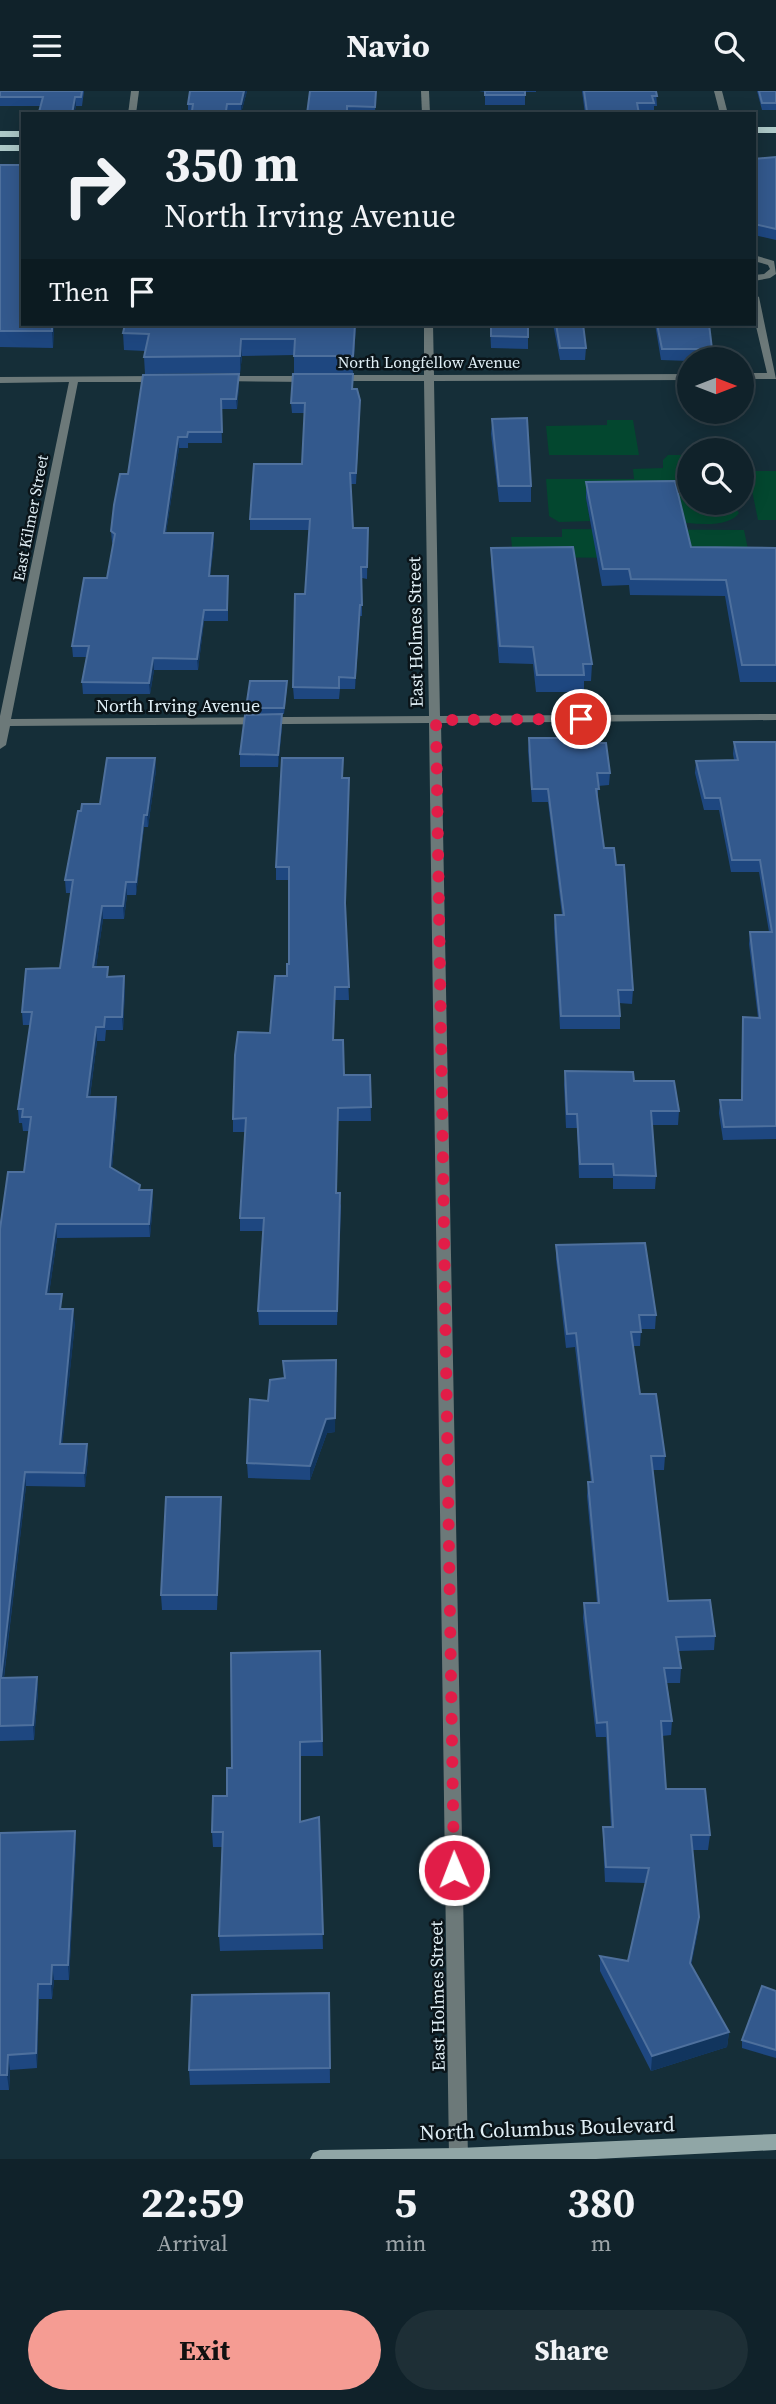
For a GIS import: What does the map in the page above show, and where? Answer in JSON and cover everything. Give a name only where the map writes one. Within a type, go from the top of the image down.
[{"type":"main road","points":[[756,130],[776,130]]},
{"type":"main road","points":[[0,134],[21,134]]},
{"type":"main road","points":[[756,141],[776,141]]},
{"type":"main road","points":[[0,148],[21,148]]},
{"type":"street","points":[[132,112],[135,91]]},
{"type":"street","points":[[425,91],[426,112]]},
{"type":"street","points":[[718,91],[723,112]]},
{"type":"street","points":[[756,259],[771,263],[775,270],[767,276],[756,278]]},
{"type":"street","points":[[754,376],[774,376],[756,305]]},
{"type":"street","name":"East Holmes Street","points":[[428,326],[459,2157]]},
{"type":"street","name":"North Longfellow Avenue","points":[[212,379],[677,377]]},
{"type":"street","points":[[0,380],[172,379]]},
{"type":"street","name":"East Kilmer Street","points":[[0,745],[2,723],[74,380]]},
{"type":"street","name":"North Irving Avenue","points":[[2,723],[776,716]]},
{"type":"street","name":"North Columbus Boulevard","points":[[320,2159],[459,2157],[776,2142]]},
{"type":"green space","points":[[607,420],[633,420],[639,455],[549,455],[546,426],[607,425]]},
{"type":"green space","points":[[668,455],[677,455],[677,515],[736,515],[728,521],[711,524],[690,523],[642,514],[586,498],[590,521],[559,522],[549,516],[546,479],[634,479],[633,469],[663,468],[663,460]]},
{"type":"green space","points":[[754,471],[776,471],[776,520],[758,520],[754,500]]},
{"type":"green space","points":[[562,529],[744,530],[750,559],[513,557],[511,537],[562,537]]},
{"type":"building","points":[[0,91],[82,91],[81,97],[75,97],[72,112],[39,112],[43,97],[0,97]]},
{"type":"building","points":[[190,91],[244,91],[241,104],[227,104],[226,111],[192,111],[193,104],[188,104]]},
{"type":"building","points":[[310,91],[376,91],[375,107],[347,106],[347,112],[307,112]]},
{"type":"building","points":[[485,91],[525,91],[525,95],[485,95]]},
{"type":"building","points":[[584,91],[656,91],[657,96],[652,96],[654,103],[637,103],[639,112],[587,112]]},
{"type":"building","points":[[759,91],[776,91],[776,103],[762,103]]},
{"type":"building","points":[[776,157],[776,229],[756,224],[756,159]]},
{"type":"building","points":[[0,165],[21,165],[21,326],[52,326],[52,331],[0,331]]},
{"type":"building","points":[[125,326],[355,326],[353,356],[294,356],[295,339],[241,339],[240,356],[144,357],[149,334],[123,333]]},
{"type":"building","points":[[491,326],[528,326],[528,337],[491,336]]},
{"type":"building","points":[[556,326],[583,326],[586,348],[560,348]]},
{"type":"building","points":[[657,326],[709,326],[712,347],[662,349]]},
{"type":"building","points":[[239,374],[236,399],[221,399],[222,432],[188,432],[187,437],[178,437],[164,533],[213,533],[209,576],[228,576],[227,610],[204,610],[197,659],[153,658],[149,683],[82,682],[89,646],[72,646],[84,578],[107,578],[115,534],[111,531],[114,505],[120,474],[128,474],[143,375]]},
{"type":"building","points":[[293,374],[353,374],[352,389],[357,389],[360,400],[356,473],[350,473],[353,528],[368,528],[367,567],[361,567],[362,605],[355,678],[339,677],[339,688],[293,687],[295,594],[305,594],[310,519],[250,519],[254,464],[302,464],[305,403],[291,403]]},
{"type":"building","points":[[527,418],[531,486],[499,486],[492,419]]},
{"type":"building","points":[[675,481],[677,515],[683,515],[691,547],[776,548],[776,665],[742,665],[726,580],[631,579],[629,569],[603,569],[586,482]]},
{"type":"building","points":[[573,547],[592,664],[583,664],[584,675],[537,675],[533,647],[500,646],[491,548]]},
{"type":"building","points":[[250,681],[287,681],[284,708],[246,708]]},
{"type":"building","points":[[282,714],[278,755],[240,754],[245,715]]},
{"type":"building","points":[[529,738],[564,738],[564,743],[606,743],[610,773],[597,773],[599,789],[596,789],[604,848],[614,848],[616,865],[624,865],[633,990],[618,990],[620,1016],[561,1016],[555,915],[564,915],[548,789],[532,789]]},
{"type":"building","points":[[734,742],[776,742],[776,1126],[724,1127],[720,1100],[742,1100],[743,1017],[760,1018],[750,932],[772,932],[760,860],[732,860],[720,798],[705,798],[696,761],[738,760]]},
{"type":"building","points":[[107,758],[155,758],[147,815],[144,815],[136,882],[126,882],[123,906],[102,906],[93,967],[108,967],[107,977],[124,976],[122,1017],[105,1017],[104,1027],[96,1027],[87,1097],[116,1097],[110,1167],[140,1185],[139,1190],[152,1190],[149,1224],[56,1224],[46,1294],[62,1294],[60,1309],[73,1309],[60,1444],[87,1444],[84,1473],[25,1472],[1,1678],[37,1677],[33,1725],[0,1726],[0,1229],[8,1172],[24,1172],[31,1117],[22,1117],[23,1109],[18,1109],[32,1012],[22,1012],[26,969],[60,968],[73,880],[65,880],[78,811],[81,811],[82,804],[100,804]]},
{"type":"building","points":[[282,758],[343,758],[342,778],[349,778],[345,903],[349,987],[335,987],[333,1040],[343,1040],[344,1075],[370,1075],[371,1107],[338,1108],[336,1193],[340,1193],[337,1311],[258,1311],[264,1218],[240,1218],[246,1118],[233,1119],[238,1032],[270,1033],[275,976],[287,976],[289,964],[289,867],[276,867]]},
{"type":"building","points":[[565,1071],[633,1072],[634,1081],[674,1081],[679,1111],[651,1111],[656,1176],[614,1175],[613,1164],[580,1164],[577,1114],[567,1114]]},
{"type":"building","points":[[645,1243],[656,1315],[639,1315],[641,1332],[631,1332],[640,1394],[656,1394],[665,1456],[651,1456],[668,1601],[710,1600],[715,1636],[676,1637],[681,1668],[664,1668],[672,1721],[661,1721],[666,1789],[705,1789],[710,1835],[691,1835],[699,1917],[690,1963],[729,2032],[652,2056],[600,1956],[628,1961],[649,1868],[606,1867],[603,1827],[613,1827],[607,1722],[597,1723],[584,1603],[599,1603],[588,1482],[593,1482],[576,1333],[567,1334],[556,1245]]},
{"type":"building","points":[[336,1360],[335,1418],[326,1419],[310,1466],[247,1463],[250,1399],[268,1401],[270,1380],[285,1378],[283,1361]]},
{"type":"building","points":[[166,1497],[221,1497],[217,1595],[161,1595]]},
{"type":"building","points":[[320,1651],[322,1741],[300,1742],[300,1822],[319,1817],[323,1934],[219,1936],[223,1832],[212,1832],[213,1796],[227,1796],[227,1768],[232,1768],[231,1653]]},
{"type":"building","points":[[75,1831],[68,1965],[52,1965],[51,1984],[38,1984],[36,2053],[8,2055],[7,2075],[0,2075],[0,1833]]},
{"type":"building","points":[[762,1986],[776,1991],[776,2050],[742,2040]]},
{"type":"building","points":[[329,1993],[330,2068],[189,2070],[192,1995]]},
{"type":"route","points":[[454,1870],[440,1118],[436,720],[581,719]]}]
